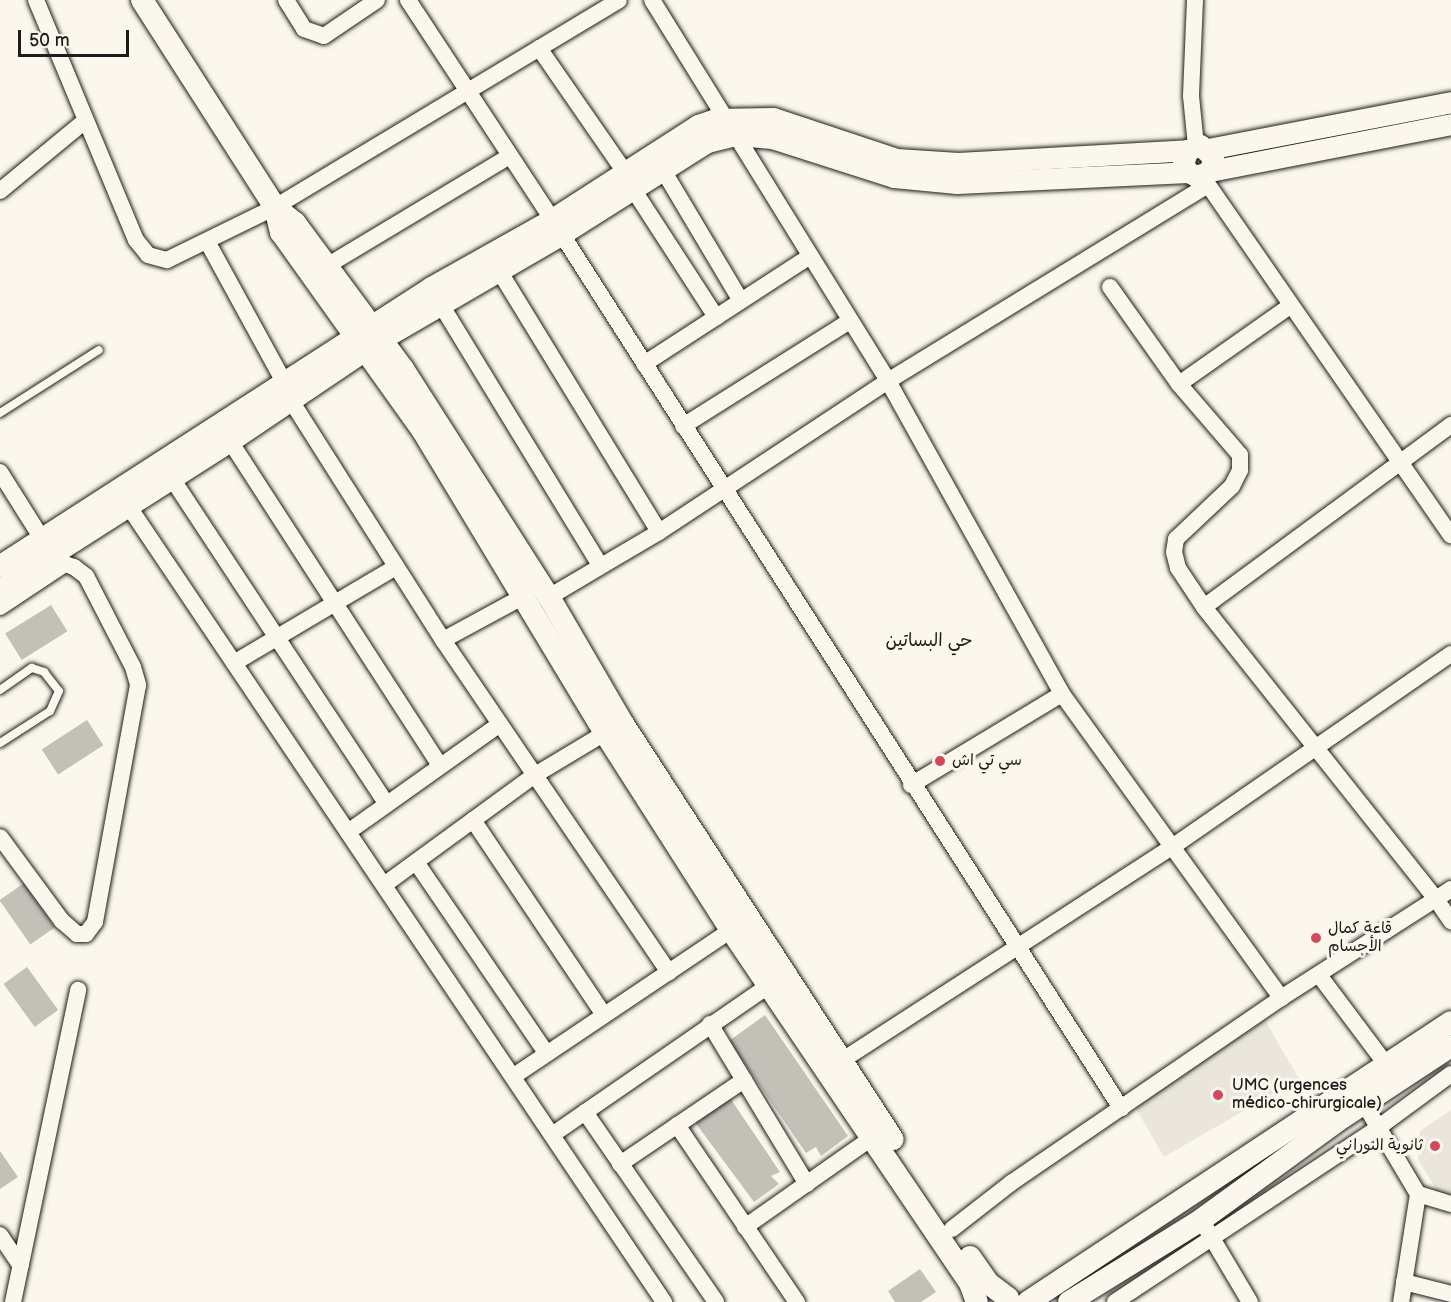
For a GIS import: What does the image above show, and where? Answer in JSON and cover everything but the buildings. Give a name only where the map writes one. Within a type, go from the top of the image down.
[{"type":"main road","points":[[142,0],[275,207],[281,232],[368,337],[549,597],[622,724],[776,980],[873,1137],[970,1283],[977,1302]]},
{"type":"main road","points":[[275,207],[295,222],[325,267],[605,733],[731,930],[776,980],[841,1061],[981,1275],[1012,1301],[1360,1096],[1451,1046]]},
{"type":"main road","points":[[1069,1302],[1206,1228],[1360,1096],[1388,1067],[1451,1022]]},
{"type":"street","points":[[36,0],[85,121],[141,249],[148,255],[167,260],[208,243],[275,207],[619,0]]},
{"type":"street","points":[[286,0],[304,29],[315,36],[324,36],[377,0]]},
{"type":"street","points":[[408,0],[557,226],[911,785],[1121,1108]]},
{"type":"street","points":[[652,0],[888,381],[1062,694],[1281,998]]},
{"type":"street","points":[[1195,0],[1191,96],[1197,148],[1183,163],[1202,176],[1399,464],[1451,535]]},
{"type":"street","points":[[539,48],[629,181],[716,316]]},
{"type":"street","points":[[0,565],[41,537],[286,390],[368,337],[629,181],[698,125],[726,117],[773,118],[896,159],[958,163],[1197,148],[1451,102]]},
{"type":"street","points":[[0,191],[85,121]]},
{"type":"street","points":[[629,181],[663,170],[707,142],[736,135],[771,138],[894,177],[957,183],[1202,176],[1451,123]]},
{"type":"street","points":[[325,267],[510,156]]},
{"type":"street","points":[[663,170],[741,301]]},
{"type":"street","points":[[549,597],[659,531],[1202,176]]},
{"type":"street","points":[[368,337],[440,303],[498,269],[557,226]]},
{"type":"street","points":[[208,243],[286,390],[396,567],[443,640],[669,972]]},
{"type":"street","points":[[644,363],[810,256]]},
{"type":"street","points":[[498,269],[659,531]]},
{"type":"street","points":[[1110,287],[1179,384],[1240,455],[1240,470],[1232,486],[1176,539],[1174,552],[1178,568],[1203,607],[1436,899],[1451,921]]},
{"type":"street","points":[[440,303],[600,565]]},
{"type":"street","points":[[1179,384],[1290,306]]},
{"type":"street","points":[[683,426],[850,321]]},
{"type":"street","points":[[0,588],[127,504],[230,441],[286,390]]},
{"type":"street","points":[[1203,607],[1451,425]]},
{"type":"street","points":[[230,441],[439,764]]},
{"type":"street","points":[[0,472],[41,537]]},
{"type":"street","points":[[171,477],[386,803]]},
{"type":"street","points":[[127,504],[664,1302]]},
{"type":"street","points":[[0,607],[66,564],[74,567],[86,576],[133,667],[138,685],[95,922],[86,934],[77,934],[62,921],[0,837]]},
{"type":"street","points":[[234,663],[336,605],[396,567]]},
{"type":"street","points":[[443,640],[524,596]]},
{"type":"street","points":[[841,1061],[1172,847],[1313,746],[1451,654]]},
{"type":"street","points":[[911,785],[1062,694]]},
{"type":"street","points":[[348,832],[439,764],[500,724]]},
{"type":"street","points":[[384,885],[535,775],[605,733]]},
{"type":"street","points":[[473,820],[604,1016]]},
{"type":"street","points":[[416,862],[547,1054]]},
{"type":"street","points":[[952,1229],[1121,1108],[1281,998],[1451,889]]},
{"type":"street","points":[[514,1076],[731,930]]},
{"type":"street","points":[[1319,975],[1388,1067]]},
{"type":"street","points":[[552,1135],[776,980]]},
{"type":"street","points":[[13,1302],[78,990]]},
{"type":"street","points":[[710,1024],[807,1184]]},
{"type":"street","points":[[1118,1301],[1206,1228],[1379,1127],[1451,1074]]},
{"type":"street","points":[[620,1164],[744,1080]]},
{"type":"street","points":[[1360,1096],[1418,1194],[1401,1302]]},
{"type":"street","points":[[585,1112],[716,1302]]},
{"type":"street","points":[[677,1125],[797,1302]]},
{"type":"street","points":[[745,1227],[873,1137]]},
{"type":"street","points":[[1418,1194],[1451,1204]]},
{"type":"street","points":[[1206,1228],[1250,1302]]},
{"type":"street","points":[[0,1235],[21,1266]]},
{"type":"street","points":[[1404,1282],[1451,1294]]},
{"type":"lane","points":[[0,413],[99,350]]},
{"type":"lane","points":[[0,690],[32,669],[44,672],[59,691],[50,711],[0,743]]},
{"type":"shaded area","name":"UMC (urgences médico-chirurgicale)","points":[[1265,1020],[1299,1079],[1164,1157],[1130,1098]]},
{"type":"shaded area","name":"ثانوية النوراني","points":[[1451,1110],[1451,1197],[1439,1194],[1418,1160],[1420,1131]]},
{"type":"place","name":"سي تي اش","points":[[940,761]]},
{"type":"place","name":"قاعة كمال الأجسام","points":[[1316,938]]},
{"type":"place","name":"UMC (urgences médico-chirurgicale)","points":[[1218,1095]]},
{"type":"place","name":"ثانوية النوراني","points":[[1435,1146]]},
{"type":"district","name":"حي البساتين","points":[[929,641]]}]
